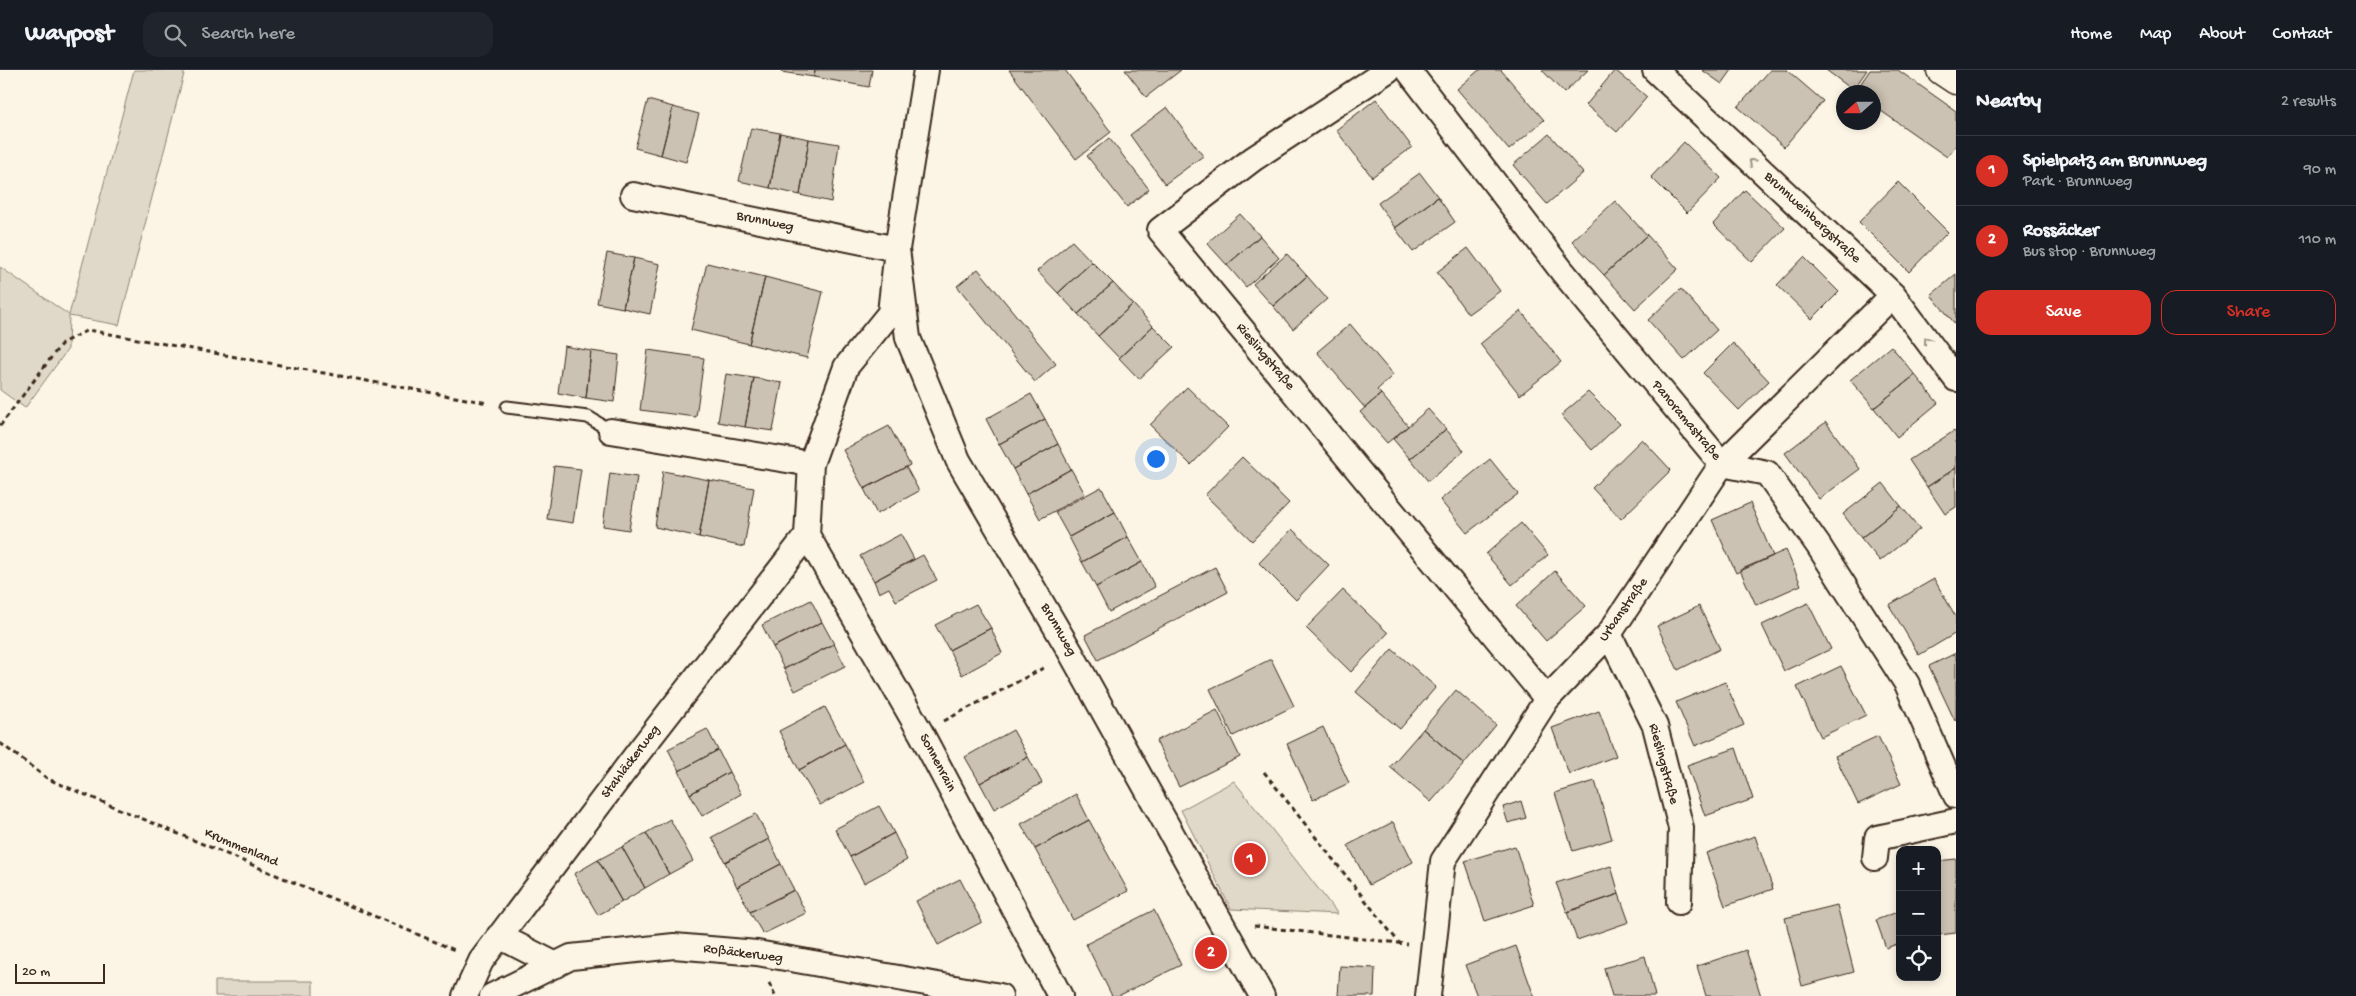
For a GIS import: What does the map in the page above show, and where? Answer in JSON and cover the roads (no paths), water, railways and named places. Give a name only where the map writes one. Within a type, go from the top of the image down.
[{"type":"street","name":"Brunnweg","points":[[807,535],[811,464],[846,367],[890,313],[897,249],[926,70]]},
{"type":"street","name":"Rieslingstraße","points":[[1388,70],[1253,159],[1160,230],[1547,699]]},
{"type":"street","name":"Panoramastraße","points":[[1408,70],[1562,271],[1722,464],[1767,473],[1818,545],[1907,684],[1956,796]]},
{"type":"street","name":"Brunnweinbergstraße","points":[[1655,70],[1692,108],[1789,196],[1893,295],[1956,379]]},
{"type":"street","points":[[1941,70],[1956,80]]},
{"type":"street","name":"Brunnweg","points":[[633,195],[897,249]]},
{"type":"street","name":"Brunnweg","points":[[897,249],[908,338],[958,460],[1071,653],[1262,996]]},
{"type":"street","name":"Urbanstraße","points":[[1428,996],[1435,948],[1443,861],[1547,699],[1609,634],[1722,464],[1893,295]]},
{"type":"street","points":[[611,431],[811,464]]},
{"type":"street","name":"Sonnenrain","points":[[807,535],[921,733],[1060,996]]},
{"type":"street","name":"Stahläckerweg","points":[[465,996],[481,961],[499,936],[807,535]]},
{"type":"street","name":"Rieslingstraße","points":[[1609,634],[1655,726],[1681,828],[1679,902]]},
{"type":"street","points":[[1875,858],[1877,838],[1956,821]]},
{"type":"street","points":[[499,936],[556,965]]},
{"type":"street","name":"Roßäckerweg","points":[[492,996],[571,957],[674,946],[757,953],[1000,996]]},
{"type":"lane","points":[[506,406],[588,417],[611,431]]},
{"type":"place","name":"Spielpatz am Brunnweg","points":[[1250,859]]},
{"type":"place","name":"Rossäcker","points":[[1211,953]]}]
